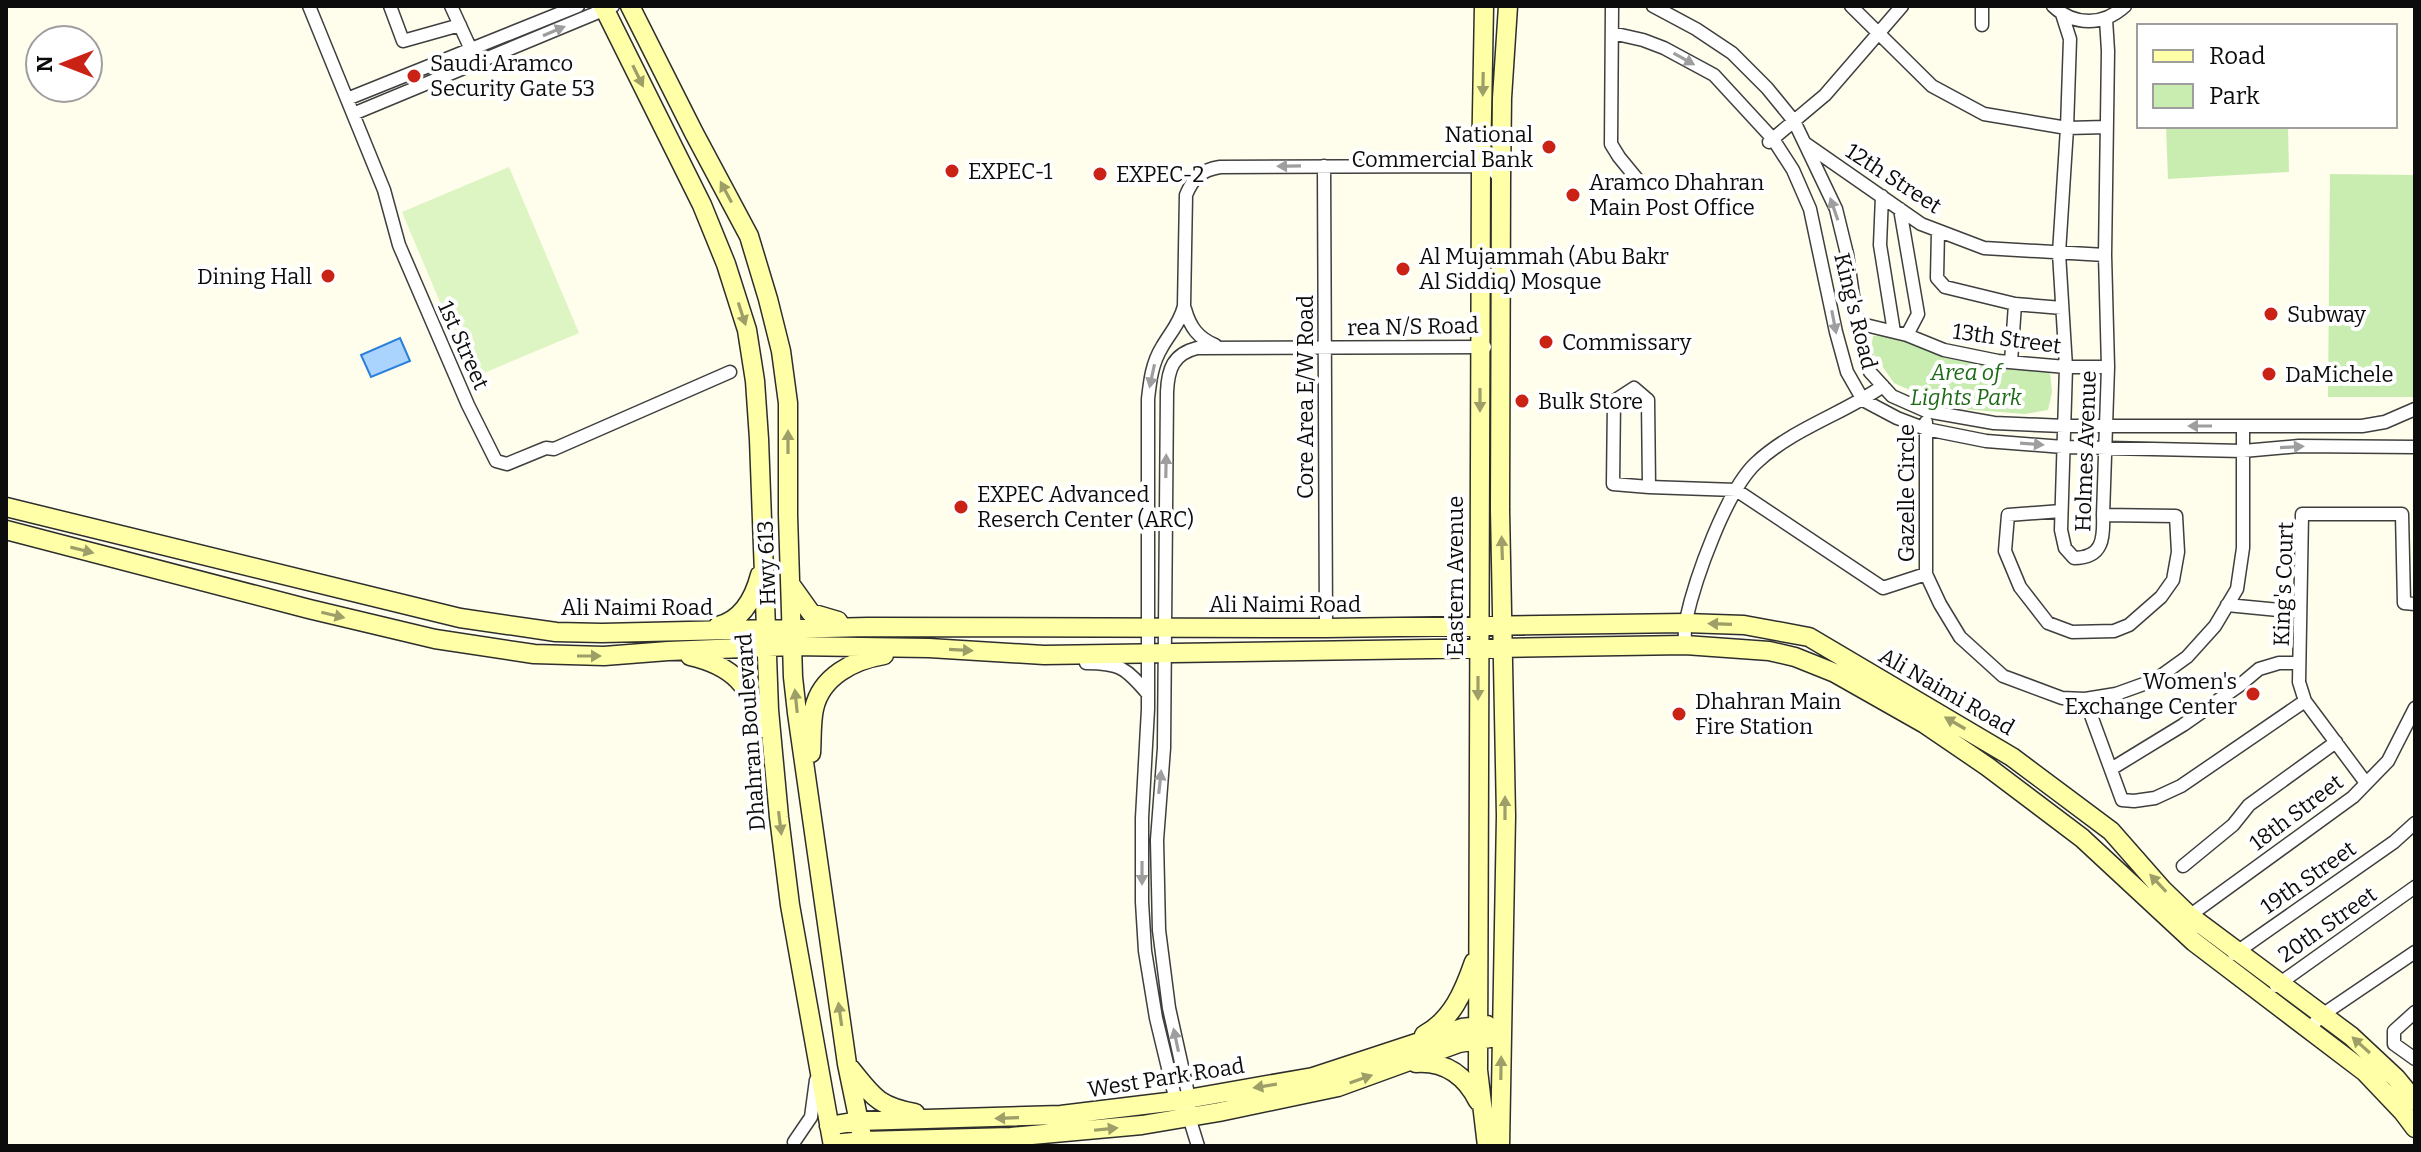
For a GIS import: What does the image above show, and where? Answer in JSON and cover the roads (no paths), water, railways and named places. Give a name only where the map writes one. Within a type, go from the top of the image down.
[{"type":"main road","name":"Hwy 613","points":[[630,6],[749,236],[781,351],[788,403],[790,583],[797,713],[847,1064],[863,1143]]},
{"type":"main road","name":"Eastern Avenue","points":[[1484,6],[1478,1032],[1481,1105],[1487,1146]]},
{"type":"main road","name":"Eastern Avenue","points":[[1500,1146],[1506,824],[1500,510],[1501,180],[1508,6]]},
{"type":"main road","name":"Dhahran Boulevard","points":[[607,7],[702,205],[726,264],[747,330],[755,381],[773,764],[790,905],[830,1141]]},
{"type":"main road","name":"Ali Naimi Road","points":[[6,507],[460,618],[556,632],[698,631],[1044,655],[1685,645],[1769,651],[1795,657],[1835,673],[1925,724],[1988,767],[2082,838],[2230,959],[2316,1022],[2415,1125]]},
{"type":"main road","name":"Ali Naimi Road","points":[[6,530],[309,609],[475,646],[573,656],[668,651],[766,637]]},
{"type":"main road","points":[[698,631],[726,624],[743,612],[756,591],[764,557]]},
{"type":"main road","points":[[790,583],[811,613],[868,627]]},
{"type":"main road","name":"Ali Naimi Road","points":[[792,637],[868,627],[1326,628],[1685,623],[1744,625],[1809,637],[2012,757],[2111,831],[2162,889],[2183,921]]},
{"type":"main road","points":[[810,795],[814,707],[829,681],[869,657],[929,648]]},
{"type":"main road","points":[[668,651],[714,663],[735,675],[745,686],[758,712],[773,764]]},
{"type":"main road","points":[[1400,1056],[1432,1031],[1453,1009],[1473,964],[1479,932]]},
{"type":"main road","name":"Ali Naimi Road","points":[[2316,1022],[2351,1036],[2396,1078],[2415,1101]]},
{"type":"main road","name":"West Park Road","points":[[830,1141],[858,1121],[1092,1113],[1326,1090],[1462,1028],[1478,1032],[1502,1031]]},
{"type":"main road","points":[[1400,1056],[1442,1065],[1463,1078],[1481,1105]]},
{"type":"main road","points":[[847,1064],[881,1103],[893,1109],[953,1120]]},
{"type":"main road","points":[[2396,1078],[2415,1085]]},
{"type":"main road","name":"West Park Road","points":[[830,1141],[863,1143],[1080,1132],[1185,1105]]},
{"type":"main road","points":[[917,1146],[939,1138]]},
{"type":"street","name":"1st Street","points":[[309,6],[384,190],[399,245],[468,405],[496,461],[507,464],[546,448],[554,449],[730,372]]},
{"type":"street","points":[[390,6],[403,41],[460,25]]},
{"type":"street","points":[[451,6],[477,64]]},
{"type":"street","points":[[347,99],[578,6]]},
{"type":"street","points":[[1612,6],[1611,144],[1642,185]]},
{"type":"street","name":"King's Road","points":[[1653,6],[1732,53],[1794,121],[1836,209],[1847,254],[1857,323],[1870,372],[1892,396],[1926,411],[1994,423],[2064,426],[2362,426],[2385,422],[2415,409]]},
{"type":"street","points":[[1851,6],[1932,86],[1984,114],[2067,128],[2106,127]]},
{"type":"street","points":[[1770,142],[1825,95],[1902,6]]},
{"type":"street","points":[[1982,6],[1982,25]]},
{"type":"street","points":[[2058,10],[2081,21],[2106,19],[2125,6]]},
{"type":"street","points":[[353,114],[607,7]]},
{"type":"street","name":"Holmes Avenue","points":[[2058,10],[2070,39],[2059,253],[2066,367],[2061,530],[2065,548],[2074,558],[2084,558],[2098,550],[2104,537],[2108,367],[2106,19]]},
{"type":"street","name":"King's Road","points":[[1612,33],[1664,48],[1714,75],[1793,170],[1810,209],[1847,372],[1863,400],[1897,418],[1926,429],[1986,441],[2063,447],[2243,451],[2299,446],[2415,447]]},
{"type":"street","name":"12th Street","points":[[1806,144],[1921,224],[1938,231],[1984,248],[2105,255]]},
{"type":"street","name":"Core Area E/W Road","points":[[1324,166],[1326,628]]},
{"type":"street","points":[[1185,1105],[1163,975],[1159,930],[1157,840],[1164,748],[1156,627],[1150,381],[1161,349],[1181,320],[1184,306],[1186,195],[1194,179],[1208,169],[1220,167],[1481,166],[1491,168],[1501,180]]},
{"type":"street","points":[[1882,196],[1880,245],[1901,334]]},
{"type":"street","points":[[1900,209],[1918,314],[1901,334]]},
{"type":"street","points":[[1881,236],[1896,235],[1921,224]]},
{"type":"street","points":[[1938,231],[1937,278],[1945,287],[2015,304],[2062,308]]},
{"type":"street","points":[[2011,362],[2015,304]]},
{"type":"street","points":[[1184,306],[1193,331],[1202,339],[1223,348]]},
{"type":"street","name":"13th Street","points":[[1857,323],[1901,334],[1944,350],[2011,362],[2108,367]]},
{"type":"street","name":"rea N/S Road","points":[[1156,627],[1169,370],[1185,351],[1197,348],[1480,347],[1492,345],[1500,332]]},
{"type":"street","points":[[1685,645],[1685,623],[1727,502],[1755,464],[1794,435],[1863,400],[1883,386]]},
{"type":"street","points":[[1649,487],[1648,400],[1634,388],[1614,401],[1613,484],[1649,487],[1736,490],[1883,588],[1926,574]]},
{"type":"street","name":"Gazelle Circle","points":[[1926,411],[1926,574],[1940,604],[1960,637],[2003,676],[2062,698],[2085,699],[2116,694],[2155,680],[2187,657],[2215,626],[2237,589],[2243,548],[2243,426]]},
{"type":"street","name":"King's Road","points":[[2395,447],[2415,438]]},
{"type":"street","points":[[2061,511],[2008,515],[2005,551],[2020,587],[2038,613],[2048,623],[2072,632],[2114,631],[2129,625],[2161,597],[2173,580],[2178,552],[2176,516],[2103,515]]},
{"type":"street","name":"King's Court","points":[[2366,783],[2305,701],[2299,682],[2302,514],[2402,514],[2404,603],[2415,604]]},
{"type":"street","points":[[2227,605],[2300,612]]},
{"type":"street","points":[[1157,652],[1148,694],[1148,744],[1142,818],[1145,951],[1156,1018],[1198,1146]]},
{"type":"street","points":[[1044,655],[1069,663],[1110,663],[1130,672],[1148,694]]},
{"type":"street","points":[[2111,769],[2183,725],[2259,669],[2279,663],[2299,663]]},
{"type":"street","points":[[2085,699],[2122,800],[2134,801],[2155,798],[2181,786],[2305,701]]},
{"type":"street","name":"18th Street","points":[[2183,921],[2353,797],[2388,761],[2415,708]]},
{"type":"street","points":[[2183,866],[2233,825],[2249,805],[2336,742]]},
{"type":"street","name":"19th Street","points":[[2230,959],[2394,842],[2415,823]]},
{"type":"street","name":"20th Street","points":[[2272,990],[2415,887]]},
{"type":"street","points":[[2316,1022],[2415,952]]},
{"type":"street","points":[[2415,1012],[2394,1031],[2394,1044],[2415,1059]]},
{"type":"street","points":[[791,1144],[811,1117],[817,1061]]},
{"type":"street","points":[[791,1144],[806,1134],[830,1141]]},
{"type":"water","points":[[400,338],[410,361],[371,377],[361,355]]},
{"type":"place","name":"Saudi Aramco Security Gate 53","points":[[414,76]]},
{"type":"place","name":"National Commercial Bank","points":[[1549,147]]},
{"type":"place","name":"EXPEC-1","points":[[952,171]]},
{"type":"place","name":"EXPEC-2","points":[[1100,174]]},
{"type":"place","name":"Aramco Dhahran Main Post Office","points":[[1573,195]]},
{"type":"place","name":"Al Mujammah (Abu Bakr Al Siddiq) Mosque","points":[[1403,269]]},
{"type":"place","name":"Dining Hall","points":[[328,276]]},
{"type":"place","name":"Subway","points":[[2271,314]]},
{"type":"place","name":"Commissary","points":[[1546,342]]},
{"type":"place","name":"DaMichele","points":[[2269,374]]},
{"type":"place","name":"Bulk Store","points":[[1522,401]]},
{"type":"place","name":"EXPEC Advanced Reserch Center (ARC)","points":[[961,507]]},
{"type":"place","name":"Women's Exchange Center","points":[[2253,694]]},
{"type":"place","name":"Dhahran Main Fire Station","points":[[1679,714]]},
{"type":"park label","name":"Area of Lights Park","points":[[1966,384]]}]
